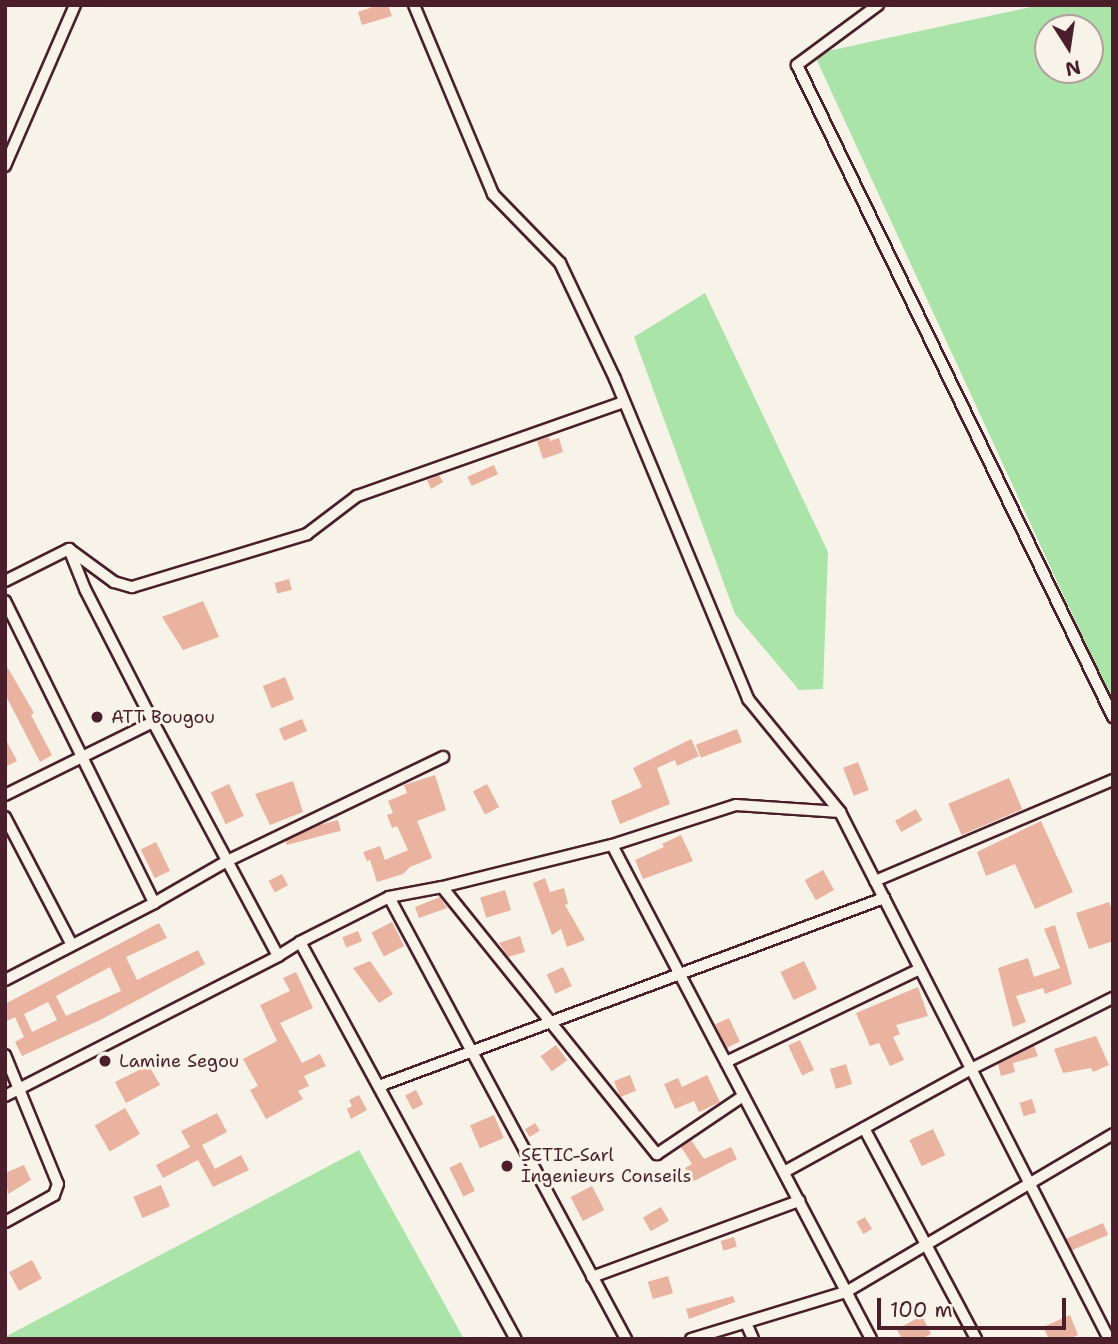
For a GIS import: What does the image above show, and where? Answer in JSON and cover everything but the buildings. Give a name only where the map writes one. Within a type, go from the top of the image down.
[{"type":"street","points":[[5,166],[75,5]]},
{"type":"street","points":[[414,5],[493,194],[560,263],[624,401],[748,699],[840,812],[1109,1339]]},
{"type":"street","points":[[878,5],[797,65],[1113,717]]},
{"type":"street","points":[[69,549],[114,582],[132,587],[307,534],[357,496],[624,401]]},
{"type":"street","points":[[5,581],[69,549]]},
{"type":"street","points":[[69,549],[153,722],[278,956]]},
{"type":"street","points":[[5,601],[154,903]]},
{"type":"street","points":[[5,795],[153,722]]},
{"type":"street","points":[[5,979],[154,903],[227,861],[443,757]]},
{"type":"street","points":[[875,881],[1113,780]]},
{"type":"street","points":[[5,1096],[388,897],[442,887],[612,845],[736,805],[840,812]]},
{"type":"street","points":[[5,817],[72,945]]},
{"type":"street","points":[[612,845],[871,1339]]},
{"type":"street","points":[[442,887],[549,1024],[657,1154],[743,1096]]},
{"type":"street","points":[[388,897],[626,1339]]},
{"type":"street","points":[[379,1086],[681,976],[884,898]]},
{"type":"street","points":[[300,942],[516,1339]]},
{"type":"street","points":[[726,1062],[920,969]]},
{"type":"street","points":[[784,1172],[971,1069],[1113,998]]},
{"type":"street","points":[[5,1055],[57,1189],[54,1195],[5,1222]]},
{"type":"street","points":[[864,1128],[976,1339]]},
{"type":"street","points":[[691,1339],[846,1292],[1113,1134]]},
{"type":"street","points":[[593,1277],[799,1201]]},
{"type":"street","points":[[746,1323],[753,1339]]},
{"type":"green space","points":[[1040,5],[1113,5],[1113,703],[814,54]]},
{"type":"green space","points":[[705,293],[828,552],[823,689],[799,690],[735,614],[634,337]]},
{"type":"green space","points":[[359,1150],[464,1339],[5,1339],[5,1337]]},
{"type":"place","name":"ATT Bougou","points":[[97,717]]},
{"type":"place","name":"Lamine Segou","points":[[105,1061]]},
{"type":"place","name":"SETIC-Sarl Ingenieurs Conseils","points":[[507,1166]]}]
